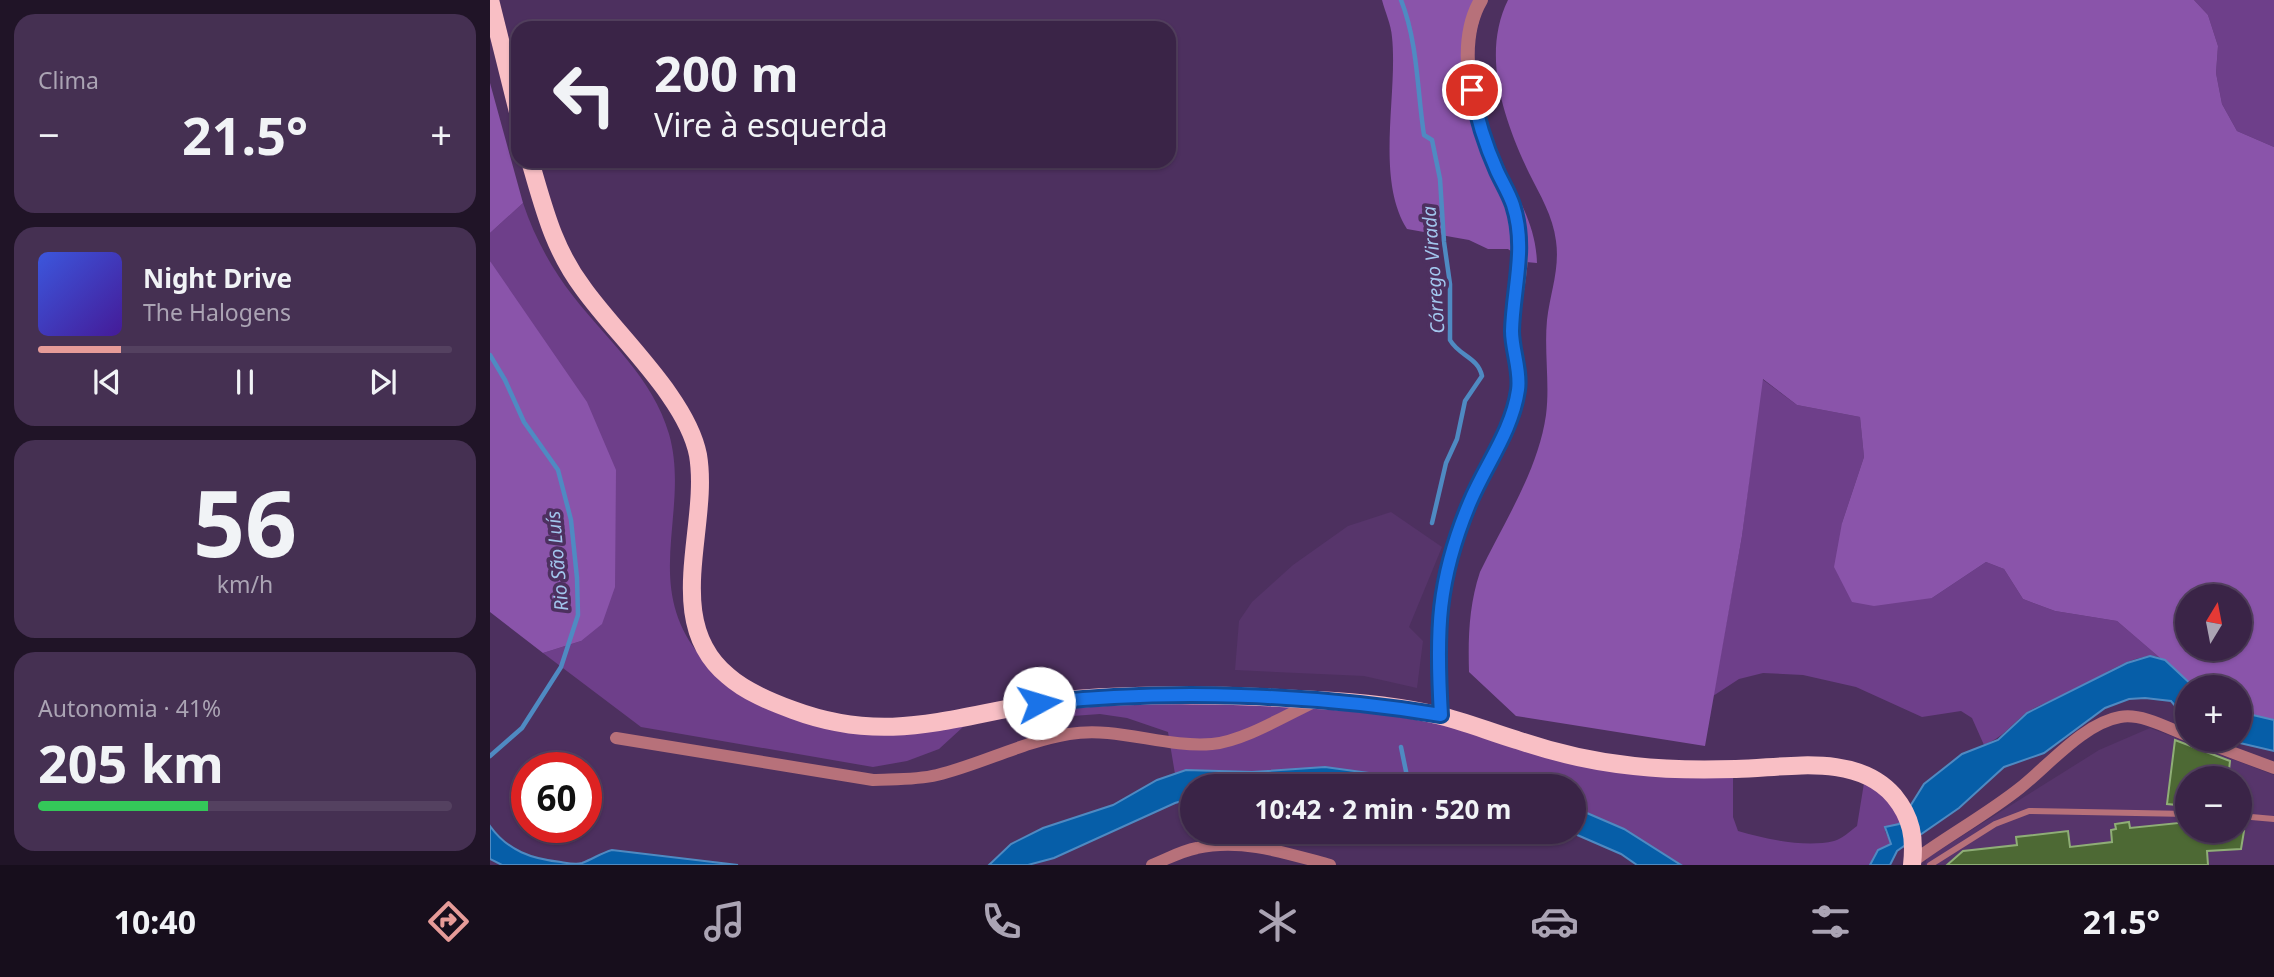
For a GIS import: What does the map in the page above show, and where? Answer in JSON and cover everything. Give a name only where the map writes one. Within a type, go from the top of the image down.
[{"type":"main road","points":[[490,0],[511,84]]},
{"type":"main road","points":[[532,168],[548,229],[562,255],[582,287],[670,397],[688,424],[697,453],[700,484],[693,607],[702,644],[727,676],[749,690],[821,720],[861,728],[924,726],[1039,703],[1080,699],[1216,697],[1319,700],[1441,715],[1586,760],[1693,770],[1835,767],[1861,773],[1880,782],[1888,790],[1905,810],[1913,833],[1917,859]]},
{"type":"street","points":[[1441,715],[1437,647],[1442,595],[1451,552],[1471,499],[1510,421],[1519,388],[1512,333],[1521,251],[1518,226],[1512,202],[1478,123],[1469,59],[1470,33],[1481,0]]},
{"type":"street","points":[[616,738],[873,780],[909,779],[939,774],[1015,747],[1071,733],[1112,732],[1182,744],[1214,744],[1237,737],[1319,700]]},
{"type":"street","points":[[1917,859],[2019,789],[2075,742],[2108,721],[2122,716],[2139,718],[2175,731]]},
{"type":"street","points":[[2231,752],[2274,768]]},
{"type":"street","points":[[1152,865],[1196,848],[1229,844],[1270,849],[1330,865]]},
{"type":"lane","points":[[1917,859],[2029,811],[2175,814]]},
{"type":"lane","points":[[2252,817],[2274,818]]},
{"type":"shaded area","points":[[1382,0],[1486,0],[1474,43],[1475,73],[1491,134],[1531,228],[1537,263],[1526,262],[1508,249],[1488,249],[1469,240],[1407,229],[1397,208],[1392,186],[1392,37]]},
{"type":"shaded area","points":[[1508,0],[2194,0],[2208,15],[2218,46],[2216,73],[2222,104],[2237,131],[2274,147],[2274,720],[2252,715],[2252,675],[2180,675],[2117,621],[2055,611],[2023,599],[2004,569],[1986,562],[1932,598],[1874,606],[1852,602],[1834,567],[1842,523],[1864,457],[1860,417],[1797,405],[1763,379],[1742,536],[1705,746],[1516,716],[1469,672],[1470,621],[1480,572],[1519,496],[1542,436],[1547,403],[1547,320],[1557,251],[1549,214],[1520,153],[1504,109],[1496,65],[1496,43]]},
{"type":"shaded area","points":[[2194,0],[2274,0],[2274,147],[2237,131],[2222,104],[2216,73],[2218,46],[2208,15]]},
{"type":"shaded area","points":[[490,83],[511,168],[513,168],[523,203],[490,233]]},
{"type":"shaded area","points":[[523,203],[532,228],[557,274],[641,377],[662,414],[674,463],[670,576],[674,603],[684,631],[702,658],[846,729],[1023,701],[1325,701],[1628,760],[1733,763],[1733,817],[1738,831],[1773,840],[1811,844],[1843,837],[1857,826],[1865,777],[1903,818],[1899,824],[1890,826],[1885,831],[1891,844],[1877,853],[1870,865],[1681,865],[1624,829],[1586,813],[1586,774],[1376,774],[1325,767],[1252,772],[1186,770],[1175,774],[1168,732],[1127,718],[1100,714],[1045,718],[1019,708],[998,709],[963,727],[939,749],[907,761],[873,767],[641,727],[543,653],[581,641],[498,277],[490,261],[490,233]]},
{"type":"shaded area","points":[[490,261],[587,402],[616,470],[615,587],[602,624],[581,641],[543,653],[490,612]]},
{"type":"shaded area","points":[[1762,379],[1797,405],[1860,417],[1864,457],[1842,523],[1932,598],[1986,562],[2004,569],[2023,599],[2055,611],[2117,621],[2159,657],[2149,656],[2125,663],[2070,693],[2036,707],[1996,739],[1984,745],[1972,718],[1961,711],[1922,717],[1856,687],[1803,675],[1763,673],[1739,679],[1713,696],[1742,536]]},
{"type":"shaded area","points":[[1391,512],[1442,547],[1409,627],[1423,641],[1417,688],[1364,676],[1235,670],[1239,621],[1252,602],[1293,565],[1348,526]]},
{"type":"shaded area","points":[[2150,728],[2175,737],[2175,752],[2213,752],[2250,766],[2175,766],[2175,843],[2252,843],[2252,767],[2274,775],[2274,865],[1925,865],[1927,858],[2099,750]]},
{"type":"water","points":[[2150,656],[2165,660],[2181,675],[2175,675],[2175,706],[2171,701],[2145,698],[2129,699],[2105,708],[2044,753],[2004,767],[1959,808],[1897,851],[1890,865],[1870,865],[1878,850],[1891,844],[1885,827],[1899,824],[1924,784],[1962,754],[1998,740],[2027,713],[2127,663]]},
{"type":"water","points":[[2252,715],[2274,720],[2274,751],[2252,746]]},
{"type":"water","points":[[1325,767],[1376,774],[1180,774],[1180,802],[1054,858],[1028,865],[989,865],[1011,844],[1043,828],[1113,805],[1157,780],[1186,770],[1252,772]]},
{"type":"water","points":[[1586,813],[1624,829],[1681,865],[1637,865],[1621,854],[1586,839]]},
{"type":"water","points":[[490,826],[513,848],[550,861],[580,864],[612,850],[738,865],[502,865],[490,859]]},
{"type":"building","points":[[2175,740],[2175,752],[2206,752],[2230,761],[2229,766],[2175,766],[2175,805],[2167,804]]},
{"type":"building","points":[[2129,822],[2130,828],[2175,823],[2175,843],[2242,843],[2241,849],[2207,851],[2208,865],[1947,865],[1963,851],[2017,845],[2016,837],[2068,831],[2070,847],[2112,842],[2111,830],[2116,829],[2115,824]]},
{"type":"waterway","name":"Córrego Virada","points":[[1401,0],[1414,50],[1424,135],[1432,140],[1440,179],[1450,284],[1450,340],[1477,365],[1482,376],[1465,401],[1457,439],[1446,463],[1432,523]]},
{"type":"waterway","name":"Rio São Luís","points":[[490,355],[524,422],[558,470],[571,520],[578,615],[561,667],[522,728],[490,756]]},
{"type":"waterway","name":"Córrego Virada","points":[[1401,747],[1407,774]]},
{"type":"route","points":[[1039,703],[1080,699],[1216,697],[1319,700],[1441,715],[1437,647],[1442,595],[1451,552],[1471,499],[1510,421],[1519,388],[1512,333],[1521,251],[1518,226],[1512,202],[1478,123],[1472,90]]}]
